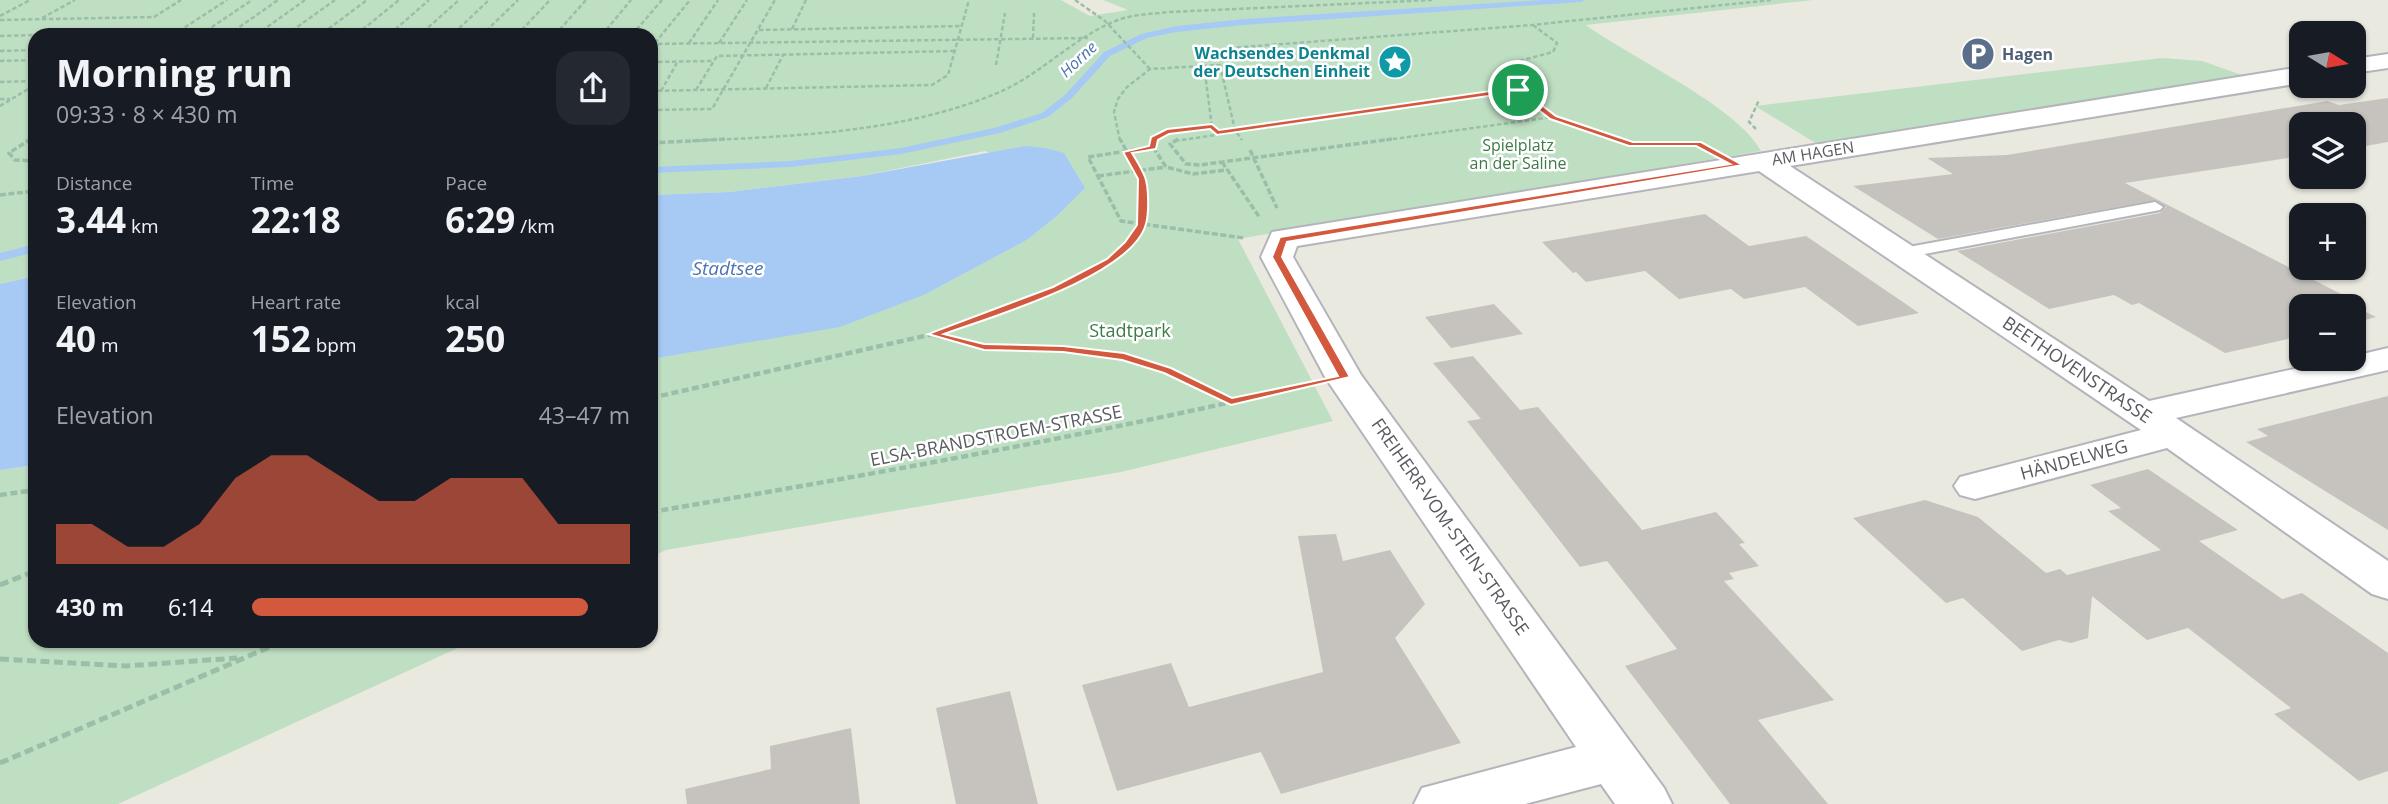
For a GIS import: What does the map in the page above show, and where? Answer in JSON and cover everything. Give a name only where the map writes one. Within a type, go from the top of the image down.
[{"type":"street","points":[[2366,64],[2388,61]]},
{"type":"street","name":"AM HAGEN","points":[[1283,239],[2289,77]]},
{"type":"street","name":"BEETHOVENSTRASSE","points":[[1763,161],[2158,424],[2388,583]]},
{"type":"street","name":"FREIHERR-VOM-STEIN-STRASSE","points":[[1283,239],[1277,257],[1345,377],[1645,804]]},
{"type":"street","name":"HÄNDELWEG","points":[[1975,486],[2158,424],[2388,359]]},
{"type":"street","points":[[1441,804],[1613,759]]},
{"type":"lane","points":[[1903,253],[2155,207]]},
{"type":"path","points":[[0,18],[30,0]]},
{"type":"path","points":[[40,19],[75,0]]},
{"type":"path","points":[[0,18],[154,17],[181,0]]},
{"type":"path","points":[[184,28],[227,0]]},
{"type":"path","points":[[210,28],[252,0]]},
{"type":"path","points":[[238,28],[278,0]]},
{"type":"path","points":[[266,28],[305,0]]},
{"type":"path","points":[[296,28],[335,0]]},
{"type":"path","points":[[330,28],[367,0]]},
{"type":"path","points":[[364,28],[399,0]]},
{"type":"path","points":[[397,28],[429,0]]},
{"type":"path","points":[[428,28],[459,0]]},
{"type":"path","points":[[459,28],[489,0]]},
{"type":"path","points":[[489,28],[518,0]]},
{"type":"path","points":[[523,28],[550,0]]},
{"type":"path","points":[[561,28],[586,0]]},
{"type":"path","points":[[608,28],[631,0]]},
{"type":"path","points":[[638,28],[662,0]]},
{"type":"path","points":[[658,38],[690,0]]},
{"type":"path","points":[[689,43],[718,0]]},
{"type":"path","points":[[719,43],[747,0]]},
{"type":"path","points":[[658,110],[712,109],[726,89],[775,0]]},
{"type":"path","points":[[792,29],[806,0]]},
{"type":"path","points":[[660,90],[932,85],[948,75],[969,0]]},
{"type":"path","points":[[1075,0],[1095,11],[1133,48],[1150,69]]},
{"type":"path","points":[[658,142],[872,127],[926,116],[1008,89],[1032,77],[1108,26],[1127,18],[1170,12],[1432,0]]},
{"type":"path","points":[[1242,140],[1236,130],[1218,54],[1230,48],[1532,25],[1771,0]]},
{"type":"path","points":[[996,65],[1005,13]]},
{"type":"path","points":[[1033,38],[1034,13]]},
{"type":"path","points":[[1518,90],[1521,80],[1519,61],[1553,52],[1557,43],[1532,25]]},
{"type":"path","points":[[758,30],[962,26]]},
{"type":"path","points":[[0,36],[28,35]]},
{"type":"path","points":[[658,44],[1088,38]]},
{"type":"path","points":[[0,51],[28,50]]},
{"type":"path","points":[[696,90],[717,56],[955,51]]},
{"type":"path","points":[[766,89],[784,55]]},
{"type":"path","points":[[0,61],[28,60]]},
{"type":"path","points":[[658,62],[714,61]]},
{"type":"path","points":[[660,90],[678,62]]},
{"type":"path","points":[[658,396],[933,334],[1056,289],[1110,261],[1129,244],[1141,225],[1142,179],[1119,139],[1114,112],[1118,99],[1127,87],[1150,69],[1220,65]]},
{"type":"path","points":[[1204,66],[1212,126],[1217,133]]},
{"type":"path","points":[[0,82],[28,83]]},
{"type":"path","points":[[0,106],[28,88]]},
{"type":"path","points":[[1553,117],[1222,162],[1186,164],[1170,144],[1177,139],[1518,90],[1553,117],[1632,144],[1650,145]]},
{"type":"path","points":[[0,99],[11,99]]},
{"type":"path","points":[[1166,167],[1153,148],[1154,139],[1167,132],[1212,126]]},
{"type":"path","points":[[28,140],[9,153],[15,160],[28,161]]},
{"type":"path","points":[[1153,148],[1088,157],[1121,221],[1195,229],[1237,237],[1283,239]]},
{"type":"path","points":[[1250,150],[1283,221],[1283,239]]},
{"type":"path","points":[[1222,162],[1265,226],[1283,239]]},
{"type":"path","points":[[1098,176],[1166,167],[1193,174],[1227,170]]},
{"type":"path","points":[[0,195],[28,192]]},
{"type":"path","points":[[933,334],[984,347],[1063,349],[1124,357],[1168,370],[1231,401]]},
{"type":"path","name":"ELSA-BRANDSTROEM-STRASSE","points":[[658,511],[847,479],[1165,418],[1345,377]]},
{"type":"path","points":[[0,495],[28,491]]},
{"type":"path","points":[[0,585],[28,573]]},
{"type":"path","points":[[0,763],[265,648]]},
{"type":"path","points":[[0,659],[126,666],[241,657]]},
{"type":"green space","name":"Stadtpark","points":[[0,0],[1061,0],[1090,16],[1128,10],[1103,0],[1813,0],[1586,25],[1707,100],[1748,134],[1761,151],[1238,239],[1333,421],[1121,472],[666,550],[658,554],[658,357],[926,294],[1027,240],[1057,216],[1084,188],[985,151],[862,176],[729,192],[658,195],[658,28],[28,28],[28,278],[0,284]]},
{"type":"green space","points":[[2162,58],[2202,61],[2245,76],[1817,144],[1755,106]]},
{"type":"green space","points":[[28,466],[28,648],[458,648],[118,804],[0,804],[0,470]]},
{"type":"water","name":"Stadtsee","points":[[1025,146],[1064,153],[1085,188],[1057,216],[1027,240],[926,294],[840,327],[658,358],[658,195],[729,192],[862,176]]},
{"type":"water","points":[[28,278],[28,466],[0,470],[0,284]]},
{"type":"building","points":[[2388,98],[2388,142],[2366,146],[2366,112],[2289,112],[2289,158],[2125,183],[2289,267],[2289,280],[2314,280],[2341,294],[2289,294],[2289,339],[2225,353],[2139,303],[2132,305],[2114,295],[2049,309],[1957,251],[2160,213],[2166,207],[2156,200],[1938,239],[1853,186],[1953,174],[1927,158],[2007,155],[2327,101],[2339,105]]},
{"type":"building","points":[[1705,214],[1749,246],[1806,236],[1919,313],[1858,326],[1805,287],[1744,299],[1731,289],[1679,299],[1645,271],[1586,282],[1542,242]]},
{"type":"building","points":[[1494,304],[1523,334],[1451,348],[1425,317]]},
{"type":"building","points":[[2366,312],[2376,317],[2366,320]]},
{"type":"building","points":[[1473,356],[1520,410],[1538,407],[1642,530],[1716,512],[1745,543],[1739,544],[1759,566],[1729,573],[1734,579],[1724,581],[1834,700],[1758,720],[1828,804],[1730,804],[1625,666],[1677,649],[1607,561],[1580,567],[1467,421],[1481,419],[1433,363]]},
{"type":"building","points":[[2388,396],[2388,530],[2246,442],[2268,436],[2257,429]]},
{"type":"building","points":[[2148,469],[2238,530],[2199,541],[2282,599],[2302,593],[2388,653],[2388,771],[2359,781],[2274,714],[2291,708],[2188,628],[2147,640],[2092,596],[2088,638],[2071,643],[2059,640],[2022,651],[1963,598],[1946,603],[1853,518],[1925,500],[1978,517],[2046,573],[2060,569],[2067,575],[2161,550],[2108,511],[2121,508],[2090,485]]},
{"type":"building","points":[[1336,534],[1343,561],[1390,550],[1425,604],[1395,638],[1461,743],[1281,794],[1261,752],[1117,791],[1082,685],[1171,663],[1189,707],[1323,672],[1298,536]]},
{"type":"building","points":[[1010,691],[1038,804],[956,804],[936,708]]},
{"type":"building","points":[[851,728],[860,804],[687,804],[685,789],[771,769],[770,746]]},
{"type":"waterway","name":"Horne","points":[[658,170],[791,164],[901,151],[996,131],[1045,115],[1069,96],[1107,54],[1144,36],[1176,29],[1244,22],[1581,0]]},
{"type":"waterway","name":"Horne","points":[[0,257],[28,250]]},
{"type":"place","name":"Hagen","points":[[1978,54]]},
{"type":"place","name":"Wachsendes Denkmal der Deutschen Einheit","points":[[1395,62]]},
{"type":"route","points":[[1518,90],[1553,117],[1632,144],[1698,144],[1739,165],[1283,239],[1277,257],[1345,377],[1231,401],[1168,370],[1124,357],[1063,349],[984,347],[933,334],[1056,289],[1110,261],[1129,244],[1141,225],[1142,179],[1127,152],[1153,148],[1157,136],[1167,132],[1212,126],[1217,133],[1518,90]]},
{"type":"park label","name":"Spielplatz an der Saline","points":[[1518,154]]}]
